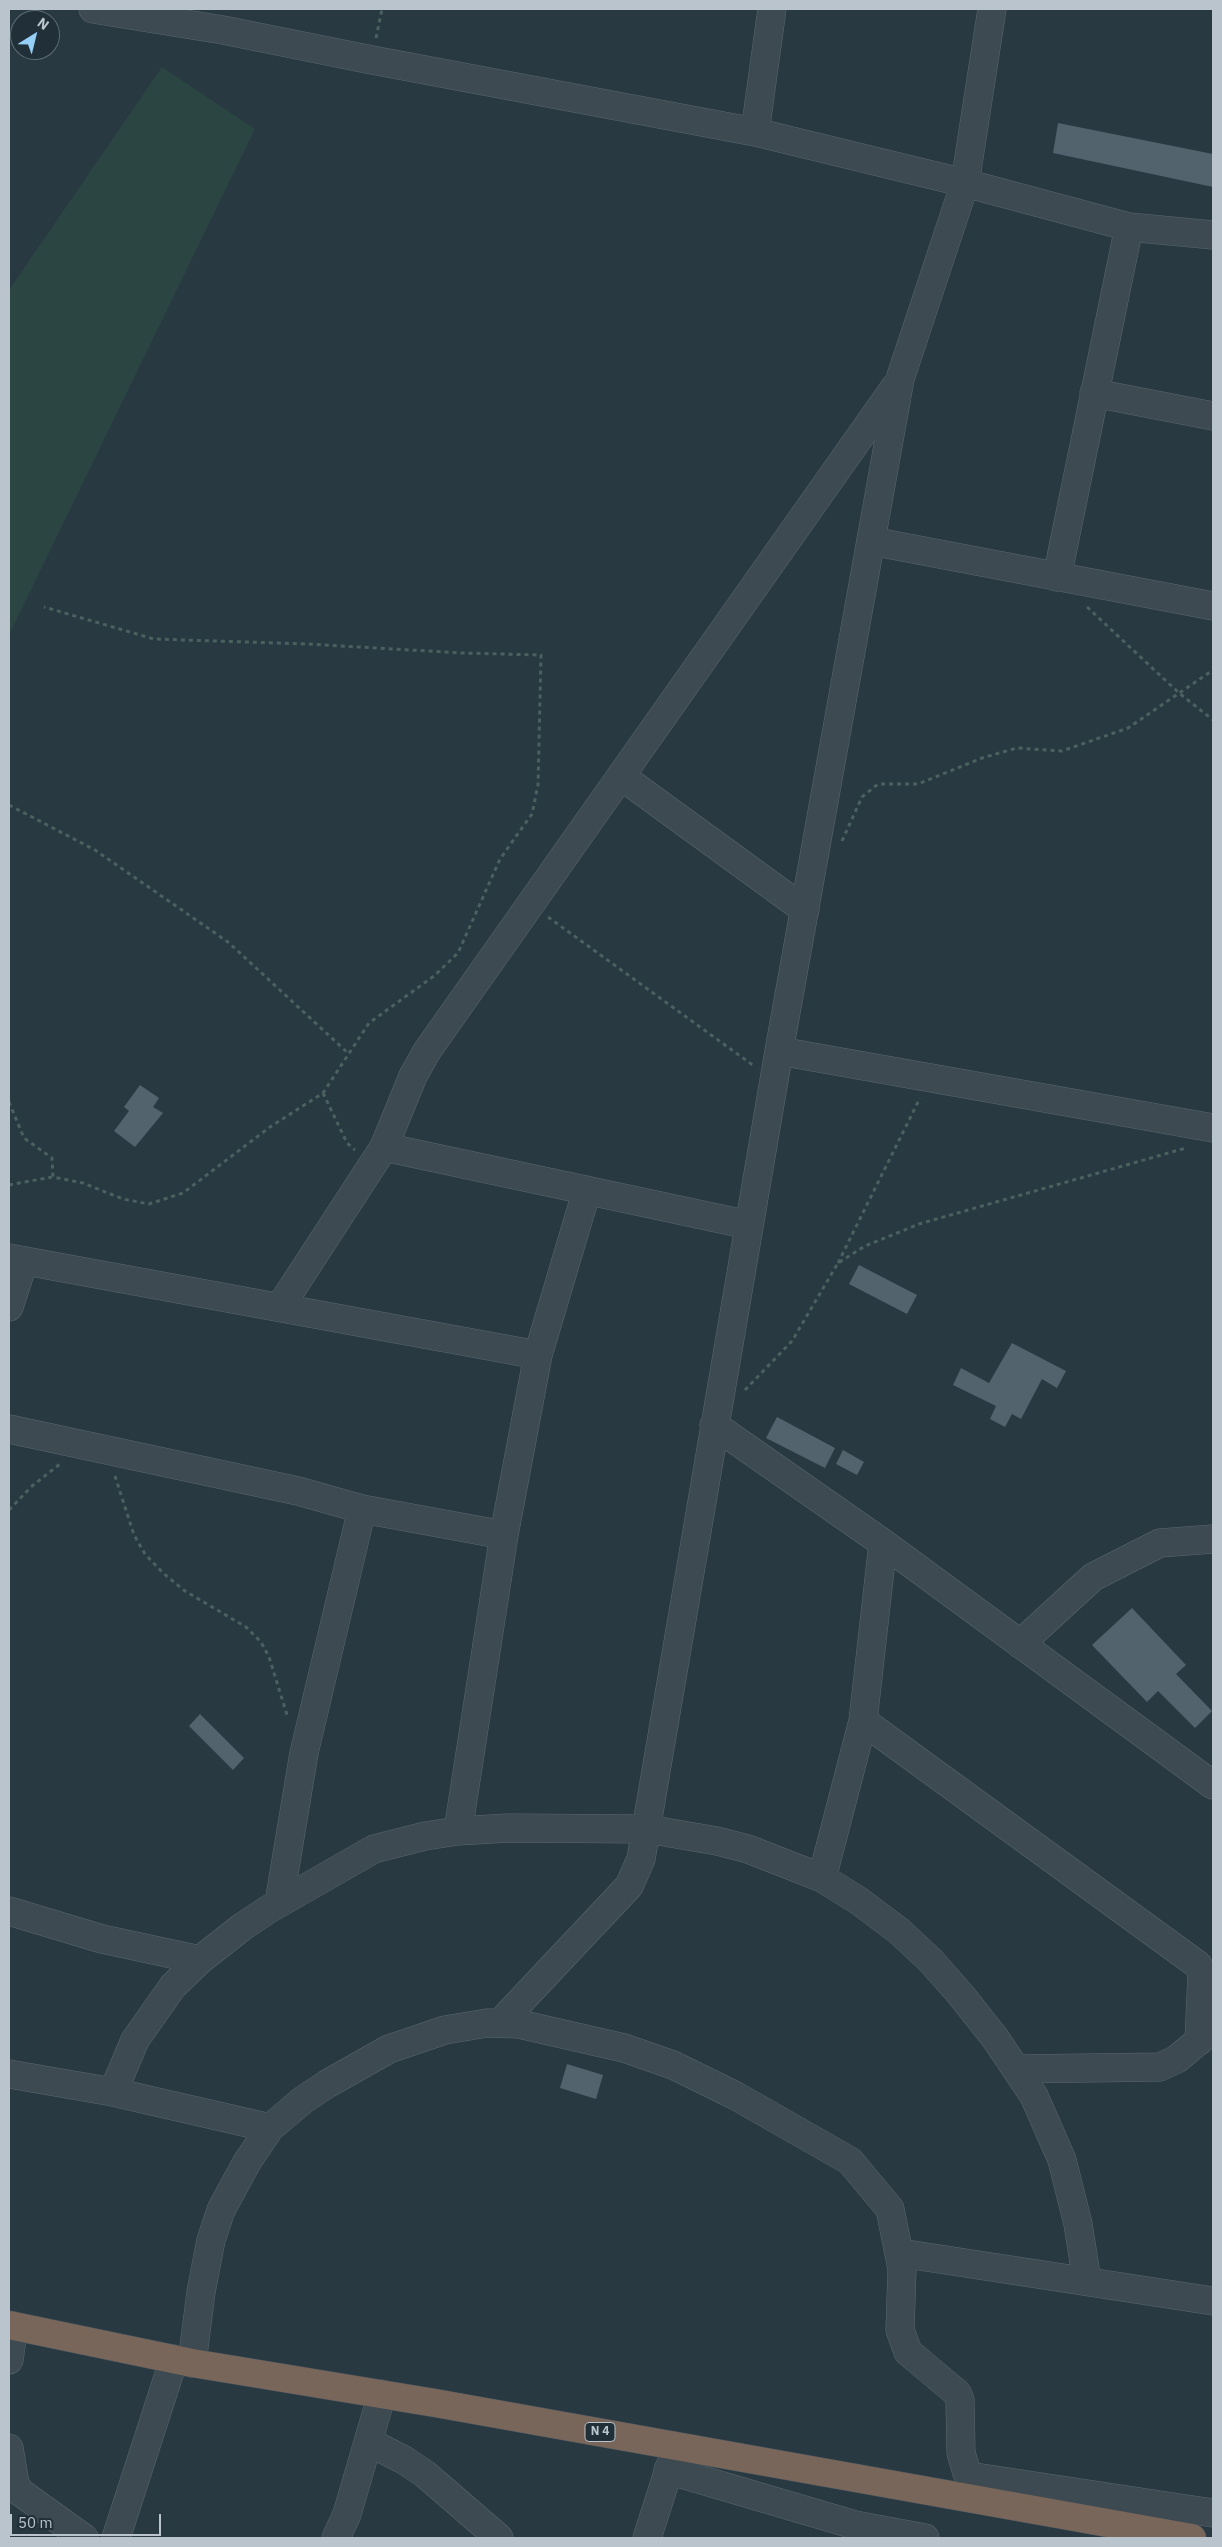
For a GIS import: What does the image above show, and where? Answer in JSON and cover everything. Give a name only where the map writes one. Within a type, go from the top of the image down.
[{"type":"highway","name":"N 4","points":[[11,2325],[183,2361],[382,2394],[673,2458],[1192,2538]]},
{"type":"street","points":[[93,9],[226,19],[372,60],[756,132],[965,183],[1129,227],[1213,235]]},
{"type":"street","points":[[756,132],[772,9]]},
{"type":"street","points":[[500,2023],[629,1886],[641,1859],[779,1051],[900,379],[965,183],[992,9]]},
{"type":"street","points":[[1057,577],[1129,227]]},
{"type":"street","points":[[280,1307],[384,1146],[413,1076],[427,1050],[532,905],[900,379]]},
{"type":"street","points":[[1094,393],[1213,416]]},
{"type":"street","points":[[871,541],[1213,606]]},
{"type":"street","points":[[621,776],[805,910]]},
{"type":"street","points":[[779,1051],[930,1079],[1204,1137]]},
{"type":"street","points":[[384,1146],[749,1225]]},
{"type":"street","points":[[458,1831],[504,1534],[538,1356],[587,1190]]},
{"type":"street","points":[[9,1307],[16,1260],[280,1307],[538,1356]]},
{"type":"street","points":[[714,1425],[883,1544],[1213,1785]]},
{"type":"street","points":[[9,1429],[107,1448],[298,1491],[362,1509],[504,1534]]},
{"type":"street","points":[[279,1903],[304,1753],[362,1509]]},
{"type":"street","points":[[1020,1644],[1092,1577],[1160,1543],[1213,1539]]},
{"type":"street","points":[[822,1878],[863,1720],[883,1544]]},
{"type":"street","points":[[863,1720],[1198,1965],[1202,1973],[1206,2035],[1176,2060],[1160,2067],[1016,2069]]},
{"type":"street","points":[[113,2092],[135,2040],[173,1986],[200,1960],[242,1927],[279,1903],[374,1849],[399,1842],[458,1831],[534,1828],[647,1829],[717,1841],[748,1849],[822,1878],[872,1911],[931,1961],[995,2038],[1034,2096],[1062,2160],[1078,2224],[1087,2281]]},
{"type":"street","points":[[9,1911],[102,1939],[200,1960]]},
{"type":"street","points":[[116,2538],[183,2361],[201,2292],[211,2240],[219,2217],[247,2162],[270,2128],[319,2089],[355,2066],[389,2049],[445,2030],[500,2023],[546,2028],[624,2048],[673,2065],[736,2096],[843,2156],[890,2209],[902,2269],[900,2330],[908,2352],[957,2393],[960,2400],[962,2464],[967,2473],[974,2477],[1213,2514]]},
{"type":"street","points":[[9,2074],[113,2092],[270,2128]]},
{"type":"street","points":[[900,2252],[1213,2302]]},
{"type":"street","points":[[9,2360],[11,2325]]},
{"type":"street","points":[[336,2538],[347,2514],[382,2394]]},
{"type":"street","points":[[369,2442],[404,2460],[425,2474],[499,2538]]},
{"type":"street","points":[[9,2448],[15,2484],[20,2492],[84,2538]]},
{"type":"street","points":[[647,2538],[673,2458],[855,2525],[925,2538]]},
{"type":"path","points":[[372,60],[382,9]]},
{"type":"path","points":[[1082,602],[1179,692],[1213,720]]},
{"type":"path","points":[[9,1185],[53,1177],[83,1184],[123,1199],[149,1204],[183,1193],[270,1127],[323,1092],[369,1023],[434,976],[458,953],[500,858],[532,814],[538,785],[541,655],[462,654],[307,644],[154,639],[44,608]]},
{"type":"path","points":[[838,850],[862,797],[878,784],[918,784],[982,758],[1017,748],[1062,751],[1128,728],[1213,670]]},
{"type":"path","points":[[9,804],[95,850],[228,942],[348,1054]]},
{"type":"path","points":[[532,905],[774,1081]]},
{"type":"path","points":[[740,1397],[792,1341],[838,1263],[930,1079]]},
{"type":"path","points":[[323,1092],[351,1148],[357,1150],[384,1146]]},
{"type":"path","points":[[9,1102],[24,1138],[52,1158],[53,1177]]},
{"type":"path","points":[[838,1263],[865,1246],[919,1224],[1204,1137]]},
{"type":"path","points":[[107,1448],[134,1535],[145,1554],[163,1573],[185,1591],[246,1627],[261,1642],[269,1657],[289,1720]]},
{"type":"path","points":[[9,1510],[32,1486],[62,1462]]},
{"type":"green space","points":[[162,67],[255,129],[9,635],[9,290]]},
{"type":"building","points":[[1058,123],[1213,154],[1213,187],[1053,153]]},
{"type":"building","points":[[140,1085],[159,1098],[153,1107],[163,1113],[135,1147],[114,1131],[129,1111],[124,1107]]},
{"type":"building","points":[[859,1265],[917,1295],[907,1314],[849,1284]]},
{"type":"building","points":[[1012,1343],[1066,1371],[1057,1388],[1042,1379],[1021,1419],[1012,1414],[1005,1427],[990,1419],[996,1406],[953,1385],[961,1368],[989,1383]]},
{"type":"building","points":[[777,1417],[835,1448],[825,1468],[766,1438]]},
{"type":"building","points":[[843,1450],[864,1462],[857,1475],[836,1464]]},
{"type":"building","points":[[1132,1608],[1186,1665],[1176,1674],[1212,1711],[1195,1728],[1158,1691],[1147,1702],[1092,1645]]},
{"type":"building","points":[[200,1714],[244,1758],[233,1770],[189,1726]]},
{"type":"building","points":[[567,2064],[603,2075],[596,2099],[560,2088]]}]
